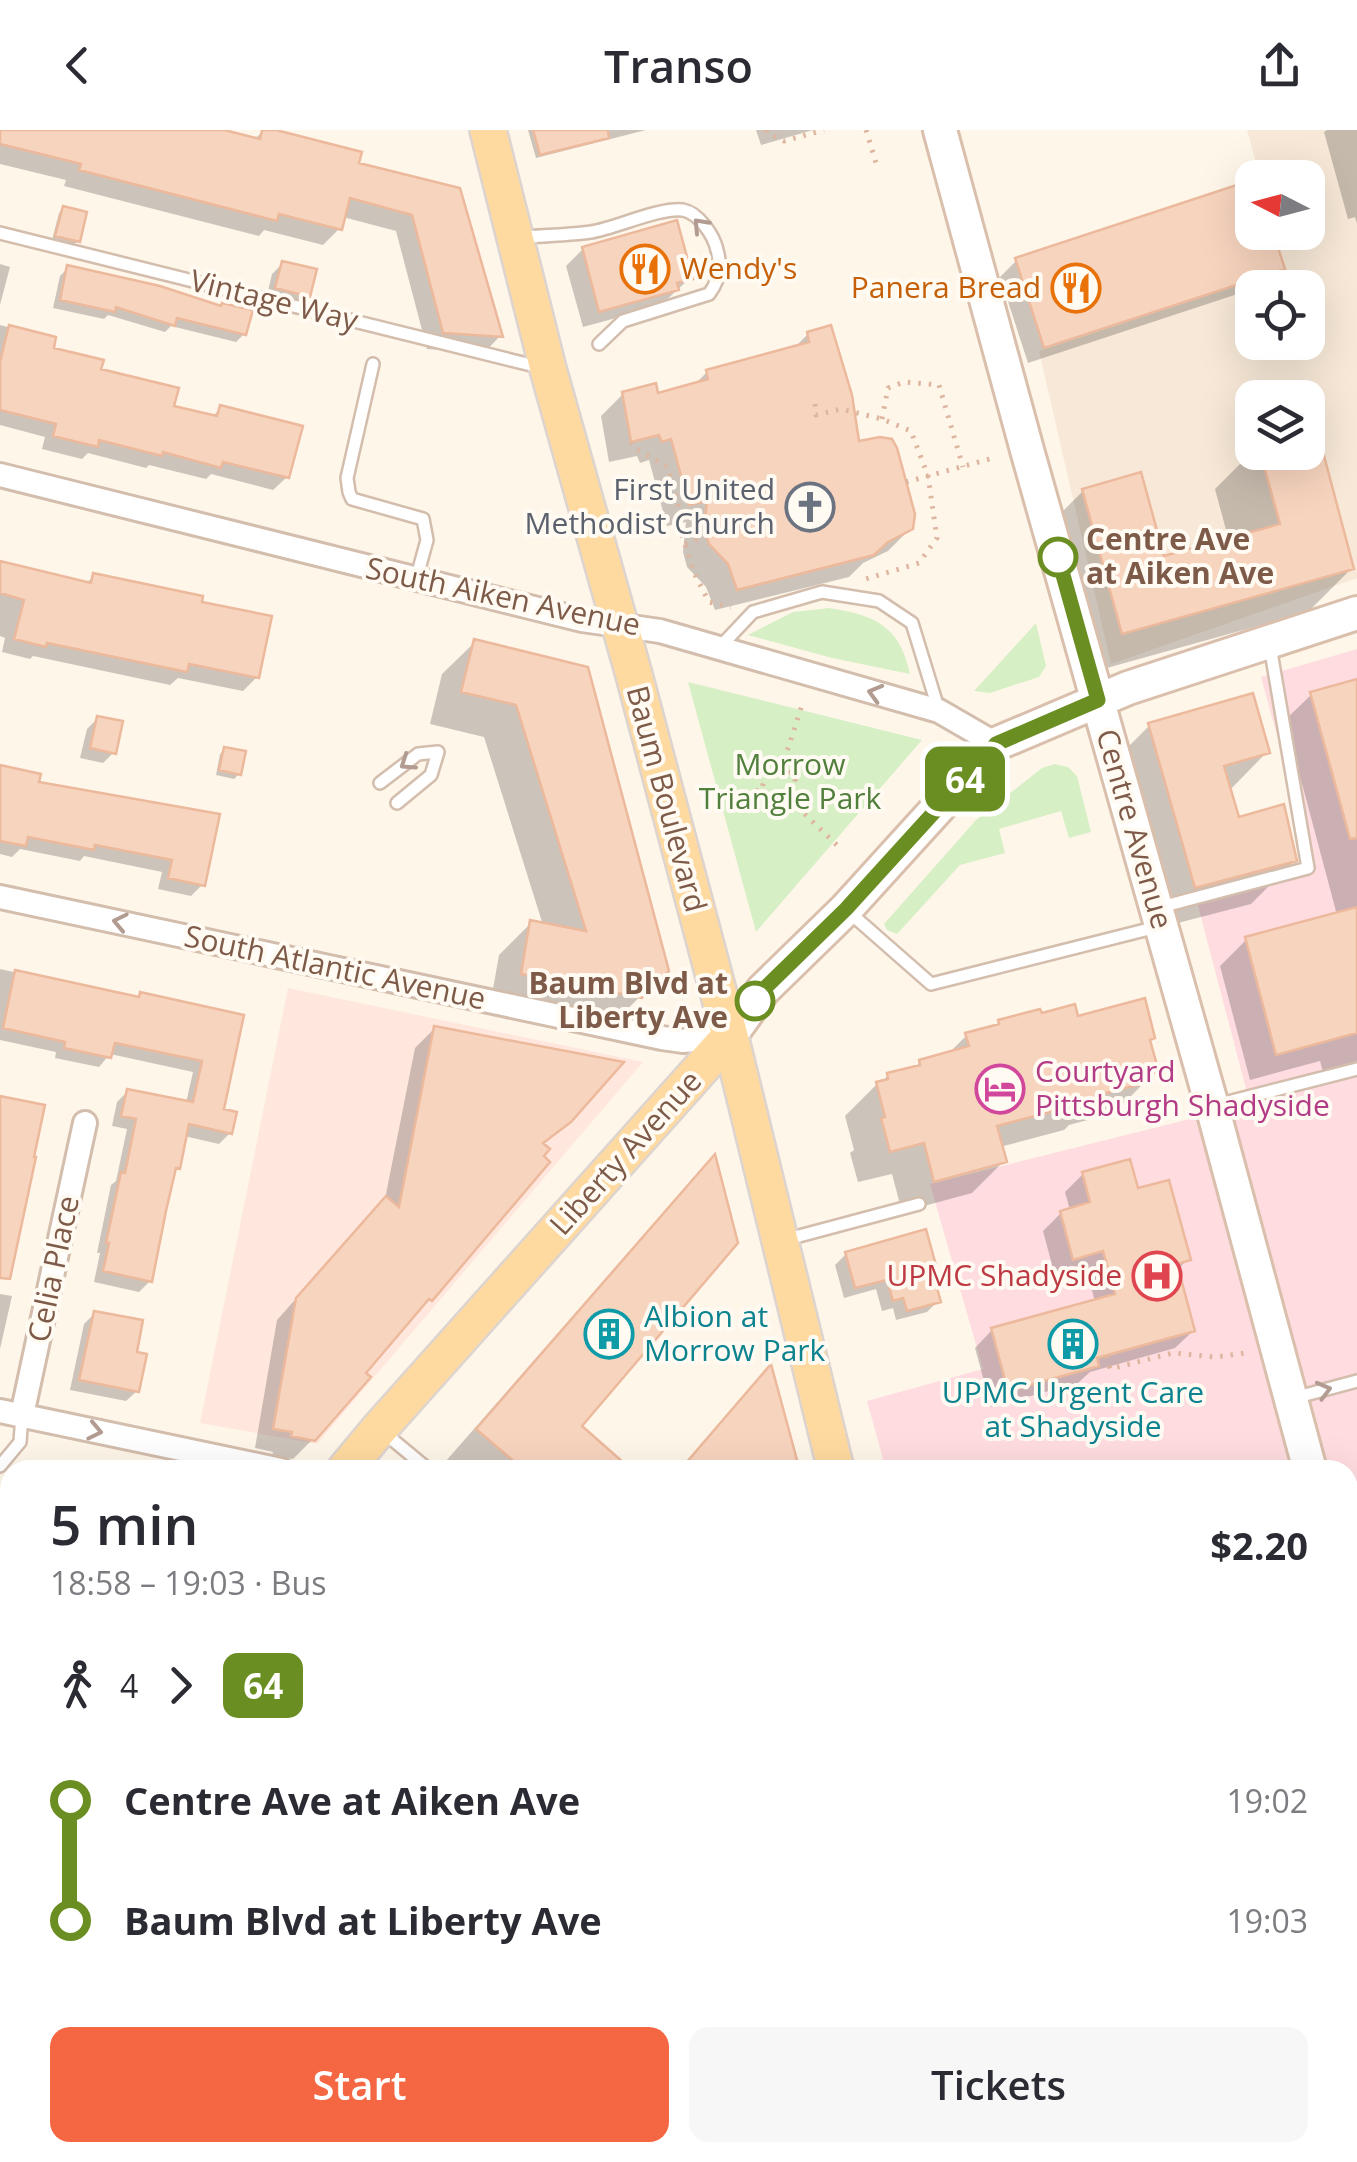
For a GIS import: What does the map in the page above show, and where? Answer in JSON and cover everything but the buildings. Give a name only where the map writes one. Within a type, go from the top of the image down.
[{"type":"main road","name":"Baum Boulevard","points":[[488,130],[548,369],[730,1036],[831,1460]]},
{"type":"main road","name":"Centre Avenue","points":[[940,130],[1307,1460]]},
{"type":"main road","points":[[1098,700],[1357,613]]},
{"type":"main road","name":"Liberty Avenue","points":[[353,1460],[730,1036],[763,990],[846,909],[996,744],[1098,700]]},
{"type":"street","name":"South Aiken Avenue","points":[[0,475],[582,620],[660,632],[940,711],[996,744]]},
{"type":"street","name":"South Atlantic Avenue","points":[[0,897],[662,1038],[682,1041],[730,1036]]},
{"type":"street","name":"Celia Place","points":[[11,1413],[85,1123]]},
{"type":"street","points":[[11,1413],[234,1460]]},
{"type":"lane","points":[[517,238],[594,232],[682,210],[694,214],[707,228],[717,248],[720,268],[718,283],[708,294],[623,321],[599,344]]},
{"type":"lane","name":"Vintage Way","points":[[0,233],[548,369]]},
{"type":"lane","points":[[373,364],[347,486],[352,499],[423,519],[427,540],[416,580]]},
{"type":"lane","points":[[718,649],[753,612],[822,592],[878,601],[912,623],[940,711]]},
{"type":"lane","points":[[846,909],[931,984],[1159,918],[1308,868],[1269,642]]},
{"type":"lane","points":[[380,783],[418,754],[438,752],[431,774],[397,803]]},
{"type":"lane","points":[[1212,1106],[1357,1070]]},
{"type":"lane","points":[[780,1242],[919,1204]]},
{"type":"lane","points":[[1290,1399],[1357,1381]]},
{"type":"lane","points":[[5,1460],[20,1442],[11,1413]]},
{"type":"lane","points":[[379,1429],[417,1460]]},
{"type":"path","points":[[766,130],[784,141],[824,130]]},
{"type":"path","points":[[866,130],[876,162]]},
{"type":"path","points":[[882,419],[888,388],[904,382],[939,384],[963,467]]},
{"type":"path","points":[[815,404],[816,415],[841,409],[911,431],[928,476],[937,538],[919,563],[822,592]]},
{"type":"path","points":[[631,442],[634,448],[668,467],[684,544],[709,602],[753,612]]},
{"type":"path","points":[[906,482],[997,457]]},
{"type":"path","points":[[684,544],[707,536]]},
{"type":"path","points":[[781,770],[803,702]]},
{"type":"path","points":[[781,770],[792,773],[795,780],[790,800],[782,806],[772,806],[765,800],[764,780],[781,770]]},
{"type":"path","points":[[706,806],[762,789]]},
{"type":"path","points":[[790,800],[842,850]]},
{"type":"path","points":[[1106,1356],[1110,1369],[1173,1353],[1216,1357],[1244,1353]]},
{"type":"shaded area","points":[[1247,130],[1357,130],[1357,578],[1111,664],[1039,351],[1235,287],[1235,360],[1325,360],[1325,270],[1286,270],[1281,250],[1325,250],[1325,160],[1255,160]]},
{"type":"shaded area","name":"UPMC Shadyside","points":[[1357,649],[1357,1460],[883,1460],[867,1401],[983,1369],[930,1184],[1250,1104],[1197,902],[1314,870],[1261,677]]},
{"type":"shaded area","points":[[288,988],[643,1062],[317,1444],[200,1423]]},
{"type":"green space","points":[[829,608],[872,619],[883,626],[900,644],[910,674],[748,635],[793,612]]},
{"type":"green space","points":[[1036,623],[1046,666],[1039,677],[990,693],[974,691]]},
{"type":"green space","name":"Morrow Triangle Park","points":[[688,682],[922,740],[756,932]]},
{"type":"green space","points":[[1055,764],[1068,767],[1077,776],[1091,832],[1069,838],[1061,811],[999,829],[1005,853],[960,865],[897,934],[887,930],[884,924],[976,820],[1042,768]]},
{"type":"bus line","name":"64","points":[[755,1001],[846,909],[996,744],[1098,700],[1058,557]]},
{"type":"place","name":"Wendy's","points":[[645,269]]},
{"type":"place","name":"Panera Bread","points":[[1076,288]]},
{"type":"place","name":"First United Methodist Church","points":[[810,507]]},
{"type":"place","name":"Centre Ave at Aiken Ave","points":[[1058,557]]},
{"type":"place","name":"Baum Blvd at Liberty Ave","points":[[755,1001]]},
{"type":"place","name":"Courtyard Pittsburgh Shadyside","points":[[1000,1089]]},
{"type":"place","name":"UPMC Shadyside","points":[[1157,1276]]},
{"type":"place","name":"Albion at Morrow Park","points":[[609,1334]]},
{"type":"place","name":"UPMC Urgent Care at Shadyside","points":[[1073,1344]]}]
